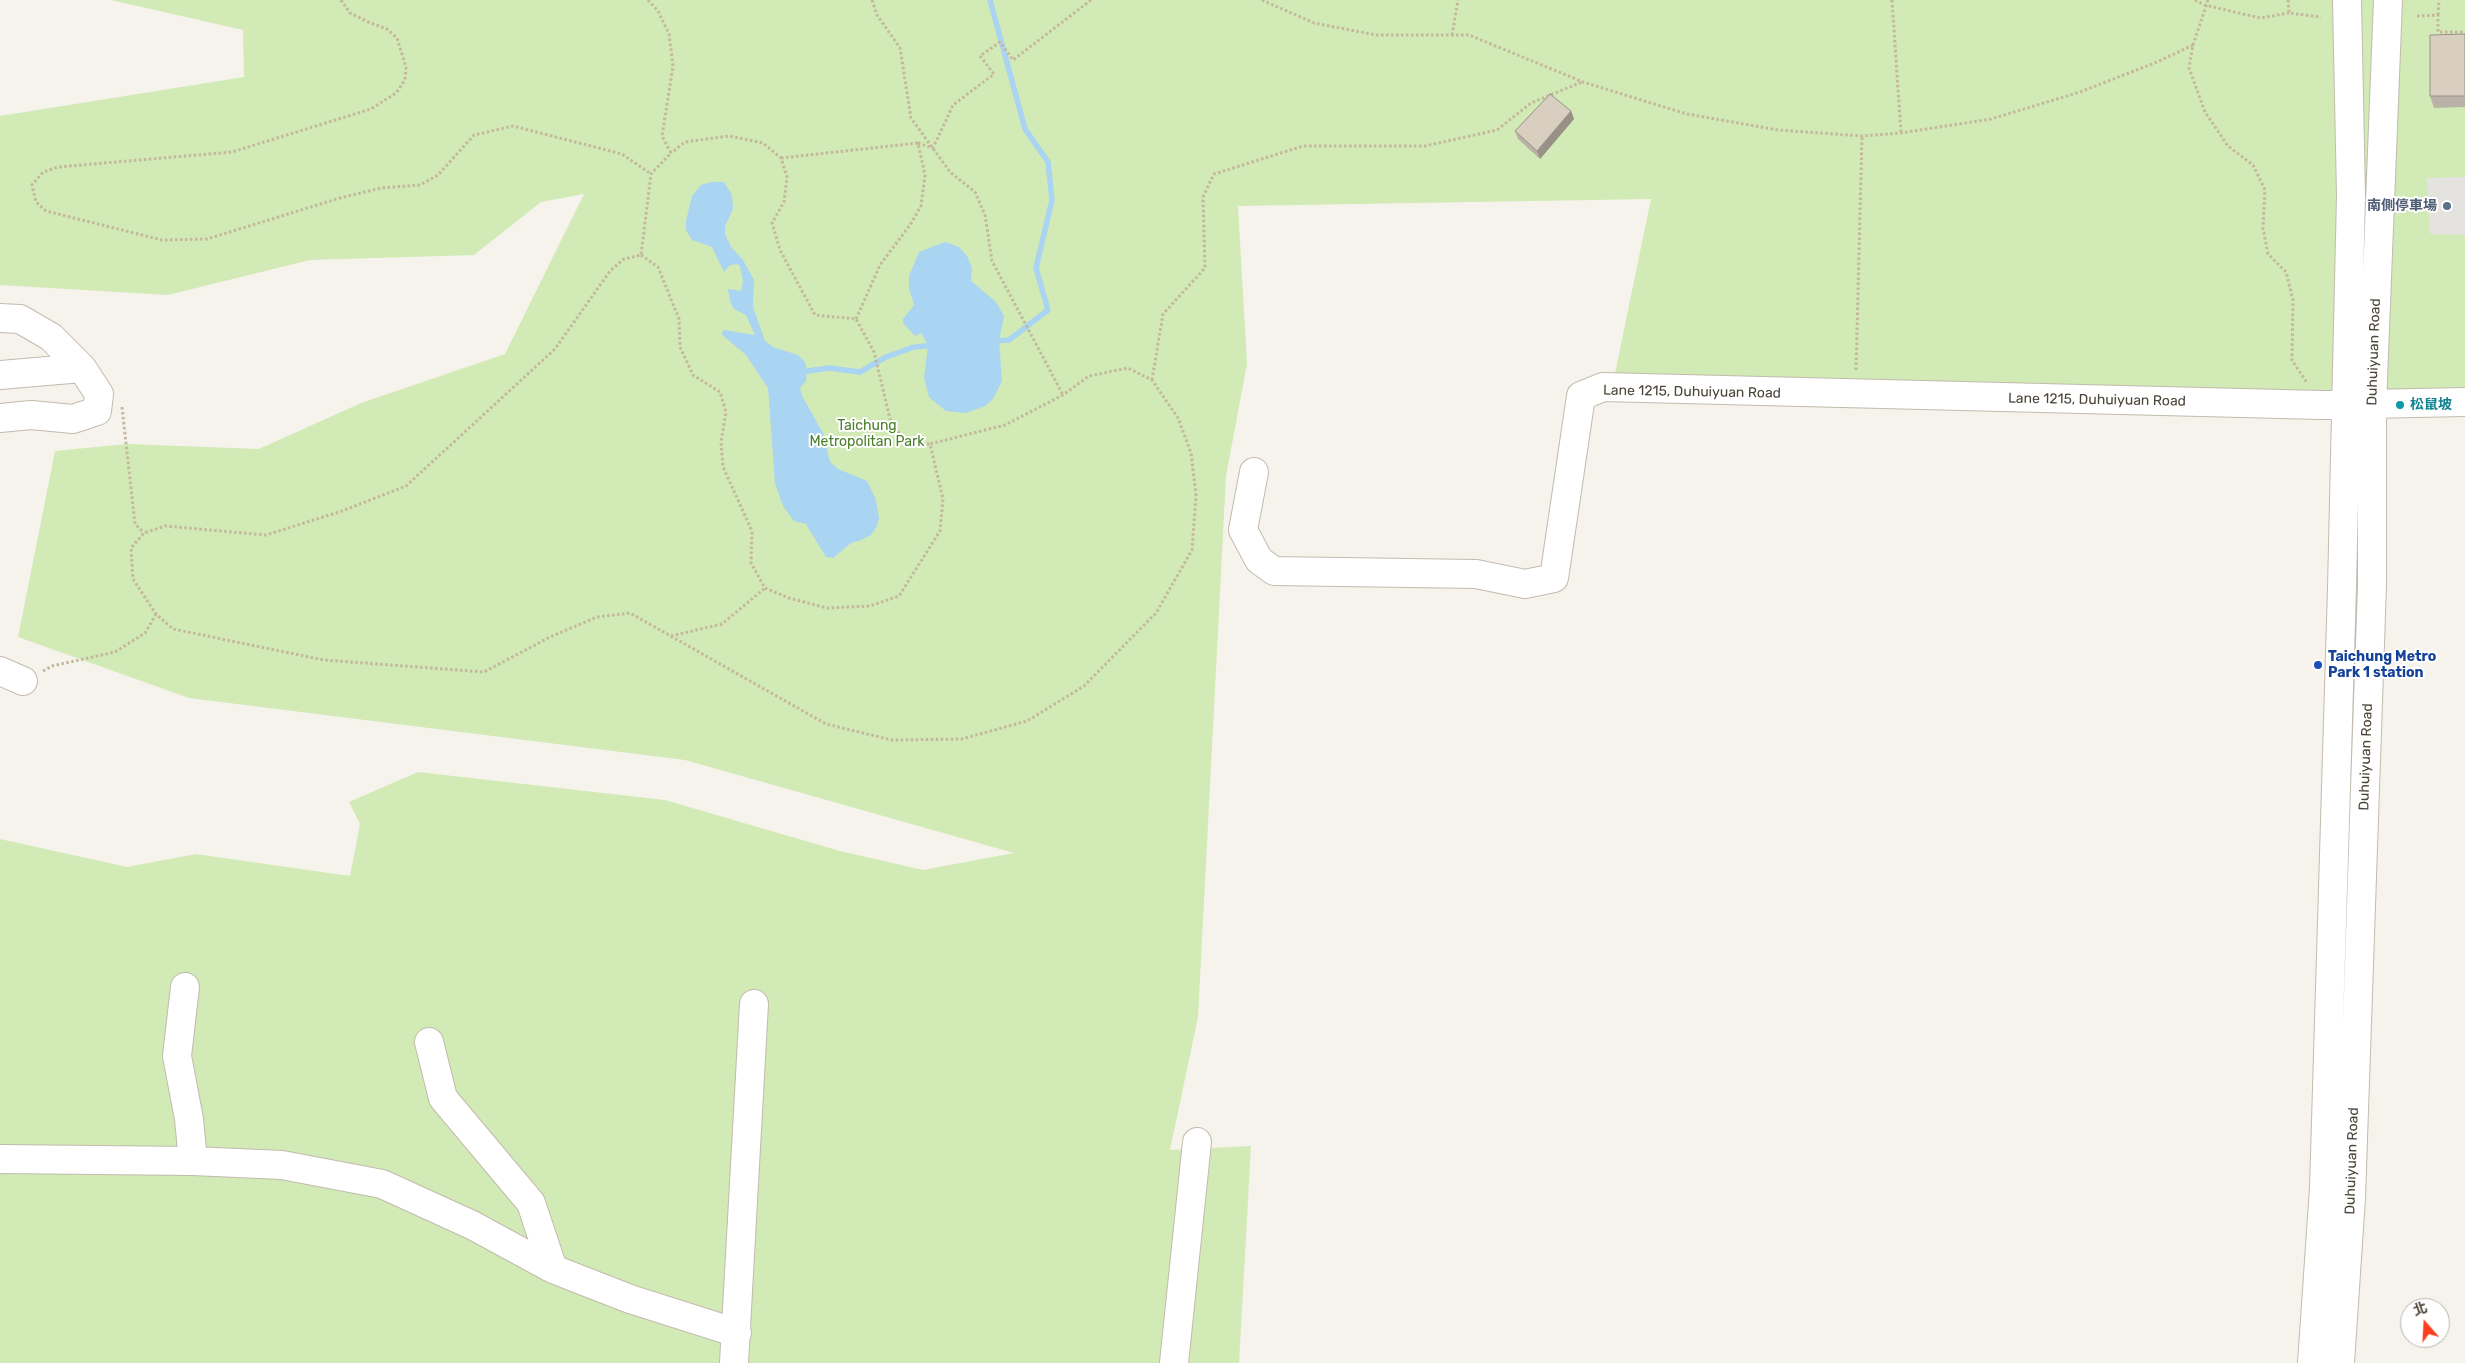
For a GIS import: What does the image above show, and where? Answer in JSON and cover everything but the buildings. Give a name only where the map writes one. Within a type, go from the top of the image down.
[{"type":"street","name":"Duhuiyuan Road","points":[[2312,1363],[2324,1188],[2346,404],[2351,195],[2347,0]]},
{"type":"street","name":"Duhuiyuan Road","points":[[2340,1363],[2351,1198],[2372,586],[2346,404],[2381,195],[2388,0]]},
{"type":"street","points":[[2351,195],[2381,195]]},
{"type":"street","points":[[0,318],[20,319],[51,337],[82,368],[99,394],[97,411],[73,420],[30,416],[0,418]]},
{"type":"street","points":[[0,375],[82,368]]},
{"type":"street","name":"Lane 1215, Duhuiyuan Road","points":[[1254,472],[1243,530],[1259,560],[1274,570],[1476,574],[1525,584],[1554,578],[1582,396],[1603,387],[1856,395],[2346,404],[2465,402]]},
{"type":"street","points":[[184,987],[177,1056],[189,1119],[193,1162]]},
{"type":"street","points":[[734,1363],[754,1004]]},
{"type":"street","points":[[429,1042],[443,1098],[531,1203],[553,1269]]},
{"type":"street","points":[[1174,1363],[1197,1142]]},
{"type":"street","points":[[0,1159],[282,1165],[382,1184],[472,1224],[553,1269],[630,1299],[737,1333]]},
{"type":"path","points":[[340,0],[350,12],[368,22],[387,29],[397,38],[406,67],[405,80],[396,94],[371,109],[232,152],[58,167],[43,172],[32,185],[36,202],[46,211],[162,240],[207,239],[340,198],[381,188],[420,185],[438,175],[474,135],[513,126],[622,154],[651,174]]},
{"type":"path","points":[[648,0],[658,11],[669,34],[673,66],[662,136],[671,153]]},
{"type":"path","points":[[872,0],[877,15],[900,48],[911,118],[950,172],[975,192],[985,215],[992,261],[1062,396]]},
{"type":"path","points":[[933,148],[953,105],[994,74],[980,56],[1000,42],[1013,60],[1091,0]]},
{"type":"path","points":[[1262,0],[1314,23],[1367,33],[1469,36],[1583,82],[1687,114],[1778,130],[1862,136],[1901,133],[1991,120],[2080,92],[2157,62],[2192,45]]},
{"type":"path","points":[[1452,35],[1458,0]]},
{"type":"path","points":[[1892,0],[1901,133]]},
{"type":"path","points":[[2195,0],[2205,5],[2260,18],[2289,13],[2321,17]]},
{"type":"path","points":[[2208,0],[2192,45],[2189,68],[2205,112],[2228,146],[2253,165],[2265,190],[2263,228],[2268,254],[2286,272],[2293,300],[2292,360],[2346,404]]},
{"type":"path","points":[[2288,0],[2289,13]]},
{"type":"path","points":[[2439,0],[2438,32],[2465,32]]},
{"type":"path","points":[[2417,16],[2438,15]]},
{"type":"path","points":[[1152,380],[1163,314],[1204,268],[1204,197],[1214,174],[1303,146],[1425,146],[1497,130],[1531,103],[1583,82]]},
{"type":"path","points":[[641,255],[651,174],[671,153],[684,142],[729,136],[763,143],[781,158],[787,176],[784,202],[772,224],[780,250],[815,314],[856,318]]},
{"type":"path","points":[[1856,395],[1862,136]]},
{"type":"path","points":[[781,158],[918,143],[933,148]]},
{"type":"path","points":[[856,318],[880,265],[910,225],[921,206],[924,175],[918,143]]},
{"type":"path","points":[[856,318],[874,352],[890,419],[904,440],[930,444],[1005,425],[1062,396],[1089,376],[1128,368],[1152,380],[1178,418],[1191,453],[1196,496],[1192,550],[1156,613],[1084,686],[1027,721],[962,739],[892,740],[826,724],[630,612],[597,617],[550,637],[484,672],[324,660],[174,629],[156,614],[132,579],[131,548],[144,533],[165,526],[266,535],[342,511],[406,486],[555,348],[610,271],[624,259],[641,255],[658,267],[679,319],[680,347],[693,375],[720,392],[726,412],[721,442],[723,466],[752,531],[751,563],[765,588],[789,598],[828,608],[870,606],[899,596],[940,531],[944,499],[930,444]]},
{"type":"path","points":[[127,444],[135,524],[144,533]]},
{"type":"path","points":[[671,636],[722,624],[765,588]]},
{"type":"path","points":[[11,676],[115,652],[145,633],[156,614]]},
{"type":"green space","name":"Taichung Metropolitan Park","points":[[111,0],[2465,0],[2465,394],[2330,396],[1614,378],[1651,199],[1238,206],[1247,364],[1226,476],[1198,1017],[1170,1150],[1251,1146],[1239,1363],[0,1363],[0,839],[127,867],[196,854],[350,876],[360,824],[349,802],[418,772],[665,800],[840,851],[923,870],[1014,853],[685,760],[189,698],[18,637],[55,451],[127,444],[259,449],[361,403],[505,354],[584,194],[541,202],[474,255],[310,260],[168,295],[0,285],[0,116],[244,77],[243,30]]},
{"type":"shaded area","name":"南側停車場","points":[[2465,177],[2465,235],[2430,234],[2427,178]]},
{"type":"water","points":[[712,182],[724,182],[732,195],[733,209],[725,226],[725,234],[731,247],[743,260],[754,280],[753,307],[765,341],[773,347],[798,355],[805,362],[807,371],[806,381],[800,388],[802,396],[823,433],[830,462],[838,469],[867,481],[876,500],[879,518],[877,526],[871,535],[851,543],[833,558],[826,557],[806,524],[794,521],[783,506],[775,483],[768,388],[746,355],[721,334],[724,330],[755,335],[746,315],[734,309],[730,301],[728,289],[741,291],[743,282],[740,266],[737,264],[730,265],[724,272],[712,247],[692,240],[686,230],[686,221],[692,196],[701,185]]},
{"type":"water","points":[[945,242],[959,247],[967,256],[972,268],[971,281],[996,302],[1004,316],[999,340],[1002,381],[993,399],[985,406],[966,413],[946,411],[929,397],[924,378],[928,345],[921,333],[915,336],[903,323],[903,319],[914,305],[909,288],[909,276],[919,252]]},
{"type":"waterway","points":[[990,0],[1025,129],[1048,162],[1052,200],[1036,268],[1048,310],[1009,340],[993,341]]},
{"type":"waterway","points":[[807,371],[829,368],[860,372],[886,357],[914,347],[936,345]]},
{"type":"place","name":"南側停車場","points":[[2447,206]]},
{"type":"place","name":"松鼠坡","points":[[2400,405]]},
{"type":"place","name":"Taichung Metro Park 1 station","points":[[2318,665]]}]
